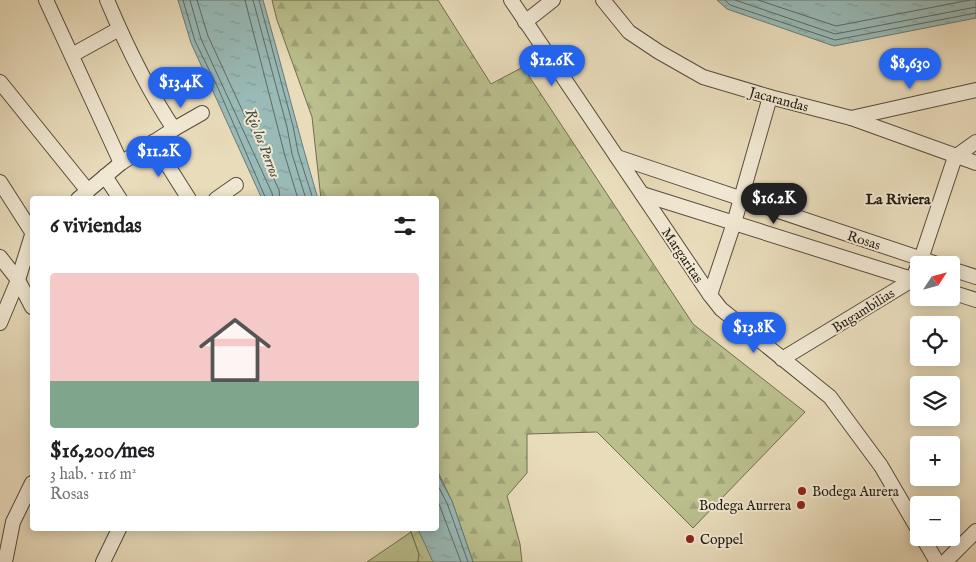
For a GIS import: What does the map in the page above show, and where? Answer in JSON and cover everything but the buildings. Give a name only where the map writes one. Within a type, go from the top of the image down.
[{"type":"street","points":[[46,0],[121,163]]},
{"type":"street","points":[[107,0],[159,107],[174,129]]},
{"type":"street","name":"Margaritas","points":[[511,0],[710,295],[721,309],[782,360],[830,396],[882,466],[910,515]]},
{"type":"street","points":[[525,22],[553,0]]},
{"type":"street","name":"Jacarandas","points":[[603,0],[629,32],[659,52],[703,77],[851,118],[976,163]]},
{"type":"street","points":[[72,55],[120,29]]},
{"type":"street","points":[[0,82],[83,195],[121,163],[202,113]]},
{"type":"street","points":[[851,118],[976,90]]},
{"type":"street","points":[[710,295],[734,223],[770,97]]},
{"type":"street","points":[[153,142],[187,196]]},
{"type":"street","points":[[922,256],[955,156],[976,142]]},
{"type":"street","name":"Rosas","points":[[617,157],[912,256]]},
{"type":"street","points":[[105,176],[118,196]]},
{"type":"street","points":[[0,182],[30,230]]},
{"type":"street","points":[[220,196],[236,185]]},
{"type":"street","name":"Rosas","points":[[642,194],[910,279]]},
{"type":"street","points":[[0,322],[18,280],[30,240]]},
{"type":"street","points":[[0,257],[18,280],[30,303]]},
{"type":"street","points":[[960,272],[976,277]]},
{"type":"street","name":"Bugambilias","points":[[782,360],[910,285]]},
{"type":"street","points":[[960,295],[976,300]]},
{"type":"street","points":[[4,562],[13,522],[30,487]]},
{"type":"street","points":[[103,562],[118,531]]},
{"type":"street","points":[[928,546],[938,560],[976,531]]},
{"type":"green space","points":[[272,0],[438,0],[491,84],[523,67],[693,324],[805,412],[693,528],[597,432],[527,434],[527,473],[507,496],[520,544],[522,562],[473,562],[452,501],[439,474],[439,196],[321,196],[312,117],[277,20]]},
{"type":"green space","points":[[411,531],[438,531],[472,562],[418,562],[419,554]]},
{"type":"green space","points":[[411,532],[419,554],[418,562],[367,562]]},
{"type":"water","name":"Rio los Perros","points":[[178,0],[263,0],[317,196],[261,196],[191,43]]},
{"type":"water","points":[[717,0],[976,0],[976,18],[834,46],[727,9]]},
{"type":"water","points":[[439,477],[452,501],[473,562],[433,562],[419,531],[439,531]]},
{"type":"place","name":"Bodega Aurera","points":[[802,491]]},
{"type":"place","name":"Bodega Aurrera","points":[[801,505]]},
{"type":"place","name":"Coppel","points":[[690,539]]},
{"type":"district","name":"La Riviera","points":[[898,199]]}]
